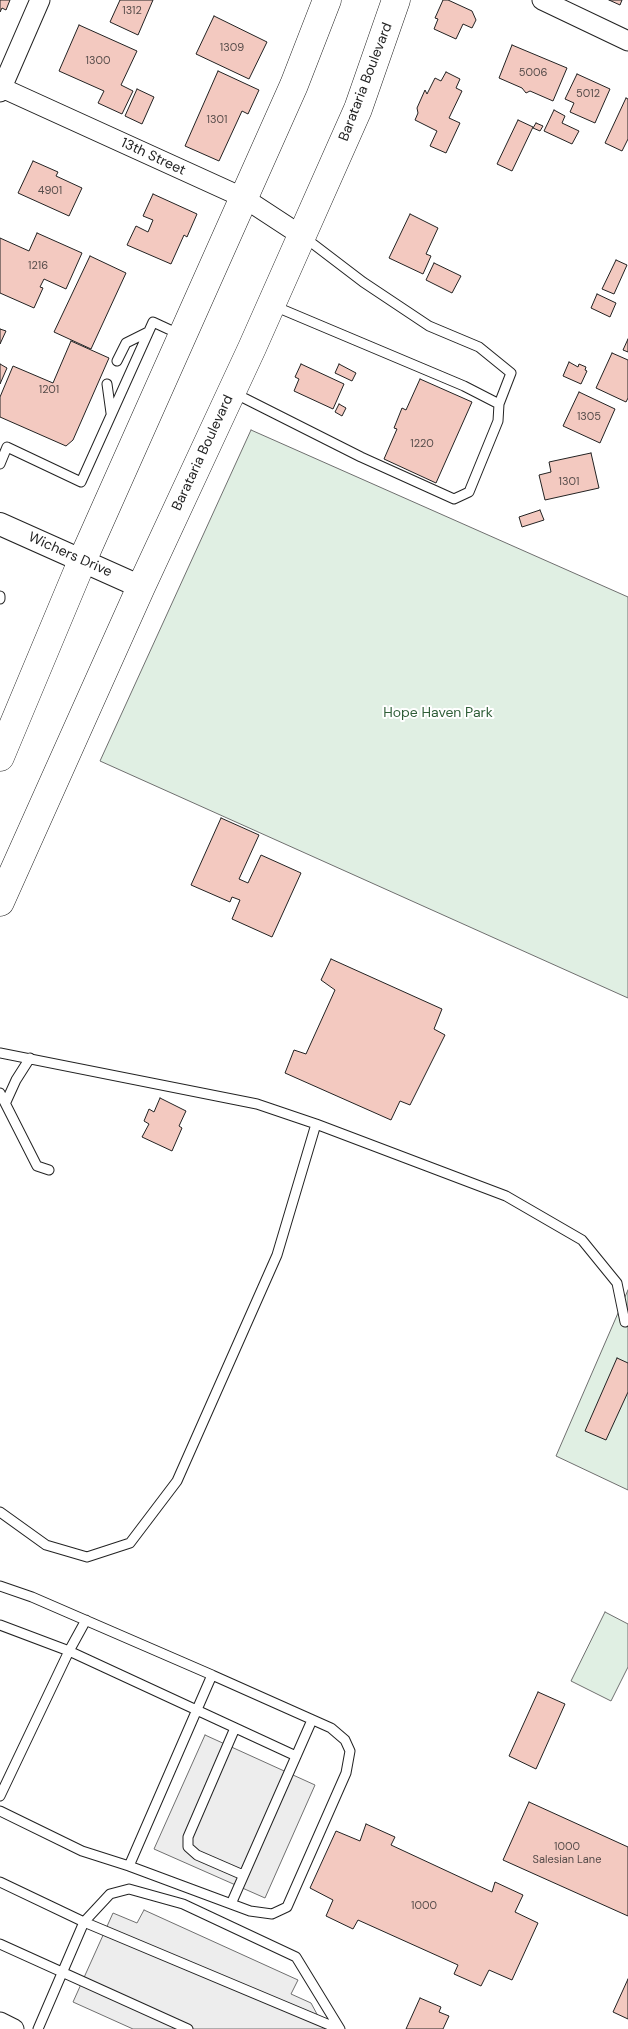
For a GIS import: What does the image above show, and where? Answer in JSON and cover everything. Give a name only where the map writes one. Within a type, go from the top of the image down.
[{"type":"main road","points":[[1,752],[82,561],[294,85],[327,0]]},
{"type":"main road","name":"Barataria Boulevard","points":[[0,902],[140,587],[271,305],[358,110],[396,0]]},
{"type":"street","points":[[1,89],[40,0]]},
{"type":"street","points":[[542,0],[628,41]]},
{"type":"street","name":"13th Street","points":[[1,89],[244,198],[302,236]]},
{"type":"street","name":"Wichers Drive","points":[[0,524],[140,587]]},
{"type":"street","points":[[0,2022],[14,2029]]},
{"type":"lane","points":[[231,392],[361,457],[454,499],[469,492],[498,421],[499,404],[511,373],[479,347],[429,326],[363,282],[302,236]]},
{"type":"lane","points":[[271,305],[464,386],[499,404]]},
{"type":"lane","points":[[0,464],[7,447],[81,482],[153,322],[183,335]]},
{"type":"lane","points":[[117,361],[126,343],[148,332]]},
{"type":"lane","points":[[107,384],[112,414]]},
{"type":"lane","points":[[0,1053],[257,1104],[316,1124],[506,1196],[582,1240],[617,1282],[625,1322]]},
{"type":"lane","points":[[6,1102],[16,1080],[30,1058]]},
{"type":"lane","points":[[0,1093],[37,1166],[50,1170]]},
{"type":"lane","points":[[0,1512],[46,1545],[87,1557],[130,1543],[176,1482],[181,1472],[277,1255],[316,1124]]},
{"type":"lane","points":[[0,1586],[32,1597],[86,1620],[331,1728],[345,1740],[350,1751],[346,1773],[287,1907],[272,1914],[250,1911],[129,1866],[82,1851],[0,1811]]},
{"type":"lane","points":[[0,1796],[69,1651],[86,1620]]},
{"type":"lane","points":[[0,1625],[69,1651],[296,1756]]},
{"type":"lane","points":[[129,1866],[198,1711],[212,1675]]},
{"type":"lane","points":[[231,1904],[312,1720]]},
{"type":"lane","points":[[235,1728],[188,1837],[188,1847],[197,1855],[244,1875]]},
{"type":"lane","points":[[0,1882],[84,1922],[339,2029]]},
{"type":"lane","points":[[38,2029],[84,1922],[110,1894],[129,1889],[183,1904],[296,1956],[339,2029]]},
{"type":"lane","points":[[0,1944],[188,2029]]},
{"type":"green space","name":"Hope Haven Park","points":[[251,430],[628,597],[628,998],[100,761]]},
{"type":"green space","points":[[628,1290],[628,1490],[556,1456]]},
{"type":"green space","points":[[605,1612],[628,1624],[628,1667],[611,1701],[571,1681]]},
{"type":"shaded area","points":[[205,1735],[315,1785],[265,1898],[154,1849]]},
{"type":"shaded area","points":[[144,1910],[298,1980],[291,1994],[311,2003],[325,2029],[133,2029],[73,2002],[113,1913],[137,1923]]},
{"type":"building","points":[[0,0],[10,0],[6,10],[2,8],[0,12]]},
{"type":"building","points":[[120,0],[153,0],[138,35],[110,22]]},
{"type":"building","points":[[443,0],[448,0],[472,11],[476,20],[472,28],[463,24],[456,39],[434,29],[438,19],[435,18]]},
{"type":"building","points":[[609,0],[622,0],[620,5]]},
{"type":"building","points":[[214,16],[267,42],[249,79],[196,54]]},
{"type":"building","points":[[79,25],[137,51],[121,85],[133,91],[122,114],[98,103],[104,91],[59,71]]},
{"type":"building","points":[[512,45],[567,68],[553,101],[530,91],[526,93],[522,88],[499,78]]},
{"type":"building","points":[[218,71],[259,90],[248,114],[242,111],[219,161],[185,146]]},
{"type":"building","points":[[446,72],[460,79],[456,88],[462,91],[449,118],[460,123],[446,153],[430,146],[437,131],[415,120],[418,113],[417,108],[425,90],[427,94],[435,78],[441,81]]},
{"type":"building","points":[[577,74],[610,89],[595,123],[570,112],[574,103],[565,99]]},
{"type":"building","points":[[137,89],[154,97],[142,124],[125,116]]},
{"type":"building","points":[[626,98],[628,99],[628,139],[622,151],[605,143]]},
{"type":"building","points":[[554,110],[565,116],[562,123],[579,131],[572,144],[544,131]]},
{"type":"building","points":[[518,120],[533,127],[512,171],[497,164]]},
{"type":"building","points":[[536,123],[543,126],[540,131],[533,128]]},
{"type":"building","points":[[33,161],[58,172],[56,176],[82,188],[69,216],[18,193]]},
{"type":"building","points":[[153,194],[197,214],[187,237],[184,235],[171,264],[127,245],[136,226],[148,232],[153,220],[143,216]]},
{"type":"building","points":[[410,214],[438,228],[426,254],[431,256],[423,274],[389,258]]},
{"type":"building","points":[[37,233],[82,253],[66,289],[44,279],[40,287],[43,288],[34,308],[0,293],[0,238],[29,251]]},
{"type":"building","points":[[90,256],[126,273],[91,349],[54,332]]},
{"type":"building","points":[[616,260],[627,265],[614,294],[602,289]]},
{"type":"building","points":[[434,263],[461,276],[452,293],[426,280]]},
{"type":"building","points":[[597,294],[616,303],[610,317],[591,308]]},
{"type":"building","points":[[0,329],[6,331],[0,344]]},
{"type":"building","points":[[628,339],[628,352],[623,350]]},
{"type":"building","points":[[71,341],[109,358],[73,440],[66,446],[0,417],[0,397],[13,366],[53,383]]},
{"type":"building","points":[[612,353],[628,360],[628,398],[626,402],[596,388]]},
{"type":"building","points":[[569,362],[578,367],[579,364],[586,367],[585,370],[587,371],[581,384],[563,376]]},
{"type":"building","points":[[0,364],[7,368],[0,384]]},
{"type":"building","points":[[301,364],[344,384],[333,409],[294,391],[299,379],[295,377]]},
{"type":"building","points":[[339,364],[356,373],[352,381],[335,373]]},
{"type":"building","points":[[420,379],[472,402],[436,483],[384,459],[397,429],[394,428],[402,408],[406,410]]},
{"type":"building","points":[[579,392],[615,409],[600,443],[563,426]]},
{"type":"building","points":[[339,404],[346,408],[342,416],[335,412]]},
{"type":"building","points":[[591,453],[599,488],[545,500],[539,475],[551,472],[549,462]]},
{"type":"building","points":[[540,510],[544,520],[522,527],[519,517]]},
{"type":"building","points":[[221,818],[259,835],[239,879],[248,883],[261,855],[301,873],[272,937],[232,919],[240,900],[232,897],[230,902],[191,885]]},
{"type":"building","points":[[331,959],[442,1009],[434,1029],[445,1035],[410,1105],[400,1101],[391,1120],[285,1073],[294,1050],[306,1054],[335,990],[321,980]]},
{"type":"building","points":[[160,1098],[186,1111],[179,1126],[182,1128],[172,1151],[142,1137],[149,1124],[144,1121],[149,1109],[154,1112]]},
{"type":"building","points":[[617,1358],[628,1363],[628,1392],[606,1440],[585,1431]]},
{"type":"building","points":[[538,1692],[565,1704],[536,1769],[509,1756]]},
{"type":"building","points":[[529,1802],[628,1847],[628,1916],[503,1860]]},
{"type":"building","points":[[366,1824],[395,1837],[391,1845],[492,1892],[495,1882],[523,1895],[515,1912],[538,1923],[512,1980],[489,1970],[481,1986],[454,1974],[458,1965],[358,1920],[353,1929],[326,1916],[333,1900],[310,1888],[336,1831],[360,1841]]},
{"type":"building","points":[[628,1979],[628,2019],[613,2012]]},
{"type":"building","points":[[420,1998],[441,2007],[439,2012],[449,2016],[443,2029],[406,2029]]}]
